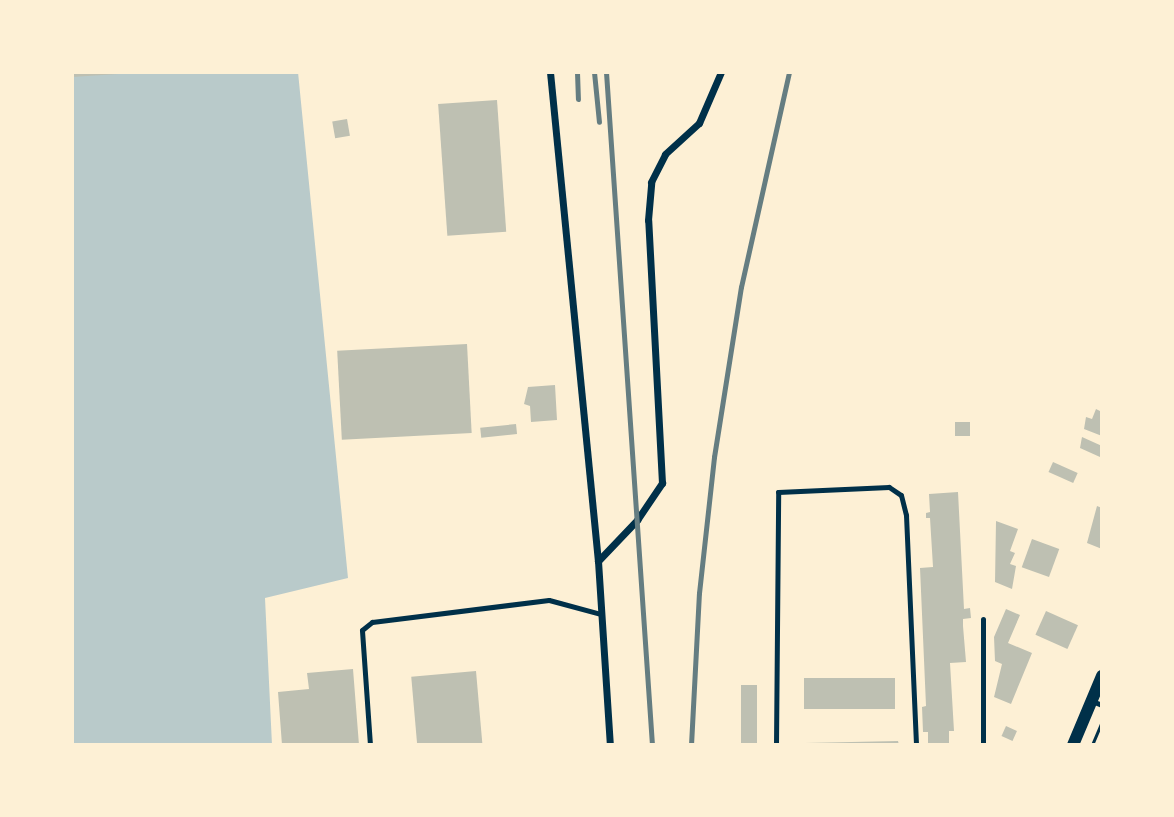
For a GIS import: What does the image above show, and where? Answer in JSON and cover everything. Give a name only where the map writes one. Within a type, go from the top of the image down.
[{"type":"street","points":[[550,72],[598,561],[610,745]]},
{"type":"street","points":[[598,561],[637,520],[662,483],[648,220],[651,182],[665,154],[699,123],[721,72]]},
{"type":"street","points":[[1073,745],[1097,703],[1102,676]]},
{"type":"lane","points":[[776,745],[778,492],[890,487],[901,495],[906,515],[916,745]]},
{"type":"lane","points":[[370,745],[362,630],[372,622],[549,600],[601,614]]},
{"type":"lane","points":[[983,745],[984,620]]},
{"type":"path","points":[[1092,745],[1102,722]]},
{"type":"shaded area","points":[[72,72],[298,72],[348,578],[265,598],[272,745],[72,745]]},
{"type":"building","points":[[72,72],[118,72],[118,74],[72,77]]},
{"type":"building","points":[[497,100],[506,232],[447,236],[438,104]]},
{"type":"building","points":[[347,119],[350,136],[335,138],[332,122]]},
{"type":"building","points":[[467,344],[472,433],[342,440],[337,351]]},
{"type":"building","points":[[555,385],[557,420],[531,422],[530,406],[524,404],[528,387]]},
{"type":"building","points":[[1096,409],[1102,412],[1102,436],[1084,429],[1086,417],[1092,419]]},
{"type":"building","points":[[955,422],[970,422],[970,436],[955,436]]},
{"type":"building","points":[[516,424],[517,434],[481,438],[480,428]]},
{"type":"building","points":[[1082,437],[1102,446],[1100,457],[1080,448]]},
{"type":"building","points":[[1053,462],[1078,473],[1073,483],[1049,472]]},
{"type":"building","points":[[958,492],[964,609],[970,608],[971,618],[963,619],[966,662],[950,663],[954,731],[949,731],[949,745],[928,745],[928,732],[923,732],[922,707],[926,706],[920,568],[933,567],[930,518],[926,518],[926,513],[930,512],[929,494]]},
{"type":"building","points":[[1097,506],[1102,508],[1102,549],[1087,543]]},
{"type":"building","points":[[996,521],[1018,529],[1010,551],[1015,553],[1010,564],[1016,566],[1012,589],[995,582]]},
{"type":"building","points":[[1032,539],[1059,549],[1049,577],[1022,567]]},
{"type":"building","points":[[1006,609],[1020,615],[1008,643],[1032,653],[1011,704],[994,697],[1002,664],[995,661],[994,637]]},
{"type":"building","points":[[1046,611],[1078,625],[1067,649],[1035,635]]},
{"type":"building","points":[[353,669],[359,745],[282,745],[278,692],[309,689],[307,673]]},
{"type":"building","points":[[476,671],[482,745],[417,745],[411,677]]},
{"type":"building","points":[[804,678],[895,678],[895,709],[804,709]]},
{"type":"building","points":[[741,685],[757,685],[757,745],[741,745]]},
{"type":"building","points":[[1006,726],[1017,731],[1012,741],[1002,736]]},
{"type":"building","points":[[898,741],[899,745],[805,745],[805,743]]},
{"type":"railway","points":[[577,72],[578,99]]},
{"type":"railway","points":[[594,72],[599,122]]},
{"type":"railway","points":[[606,72],[652,745]]},
{"type":"railway","points":[[691,745],[699,593],[714,457],[741,287],[789,72]]}]
